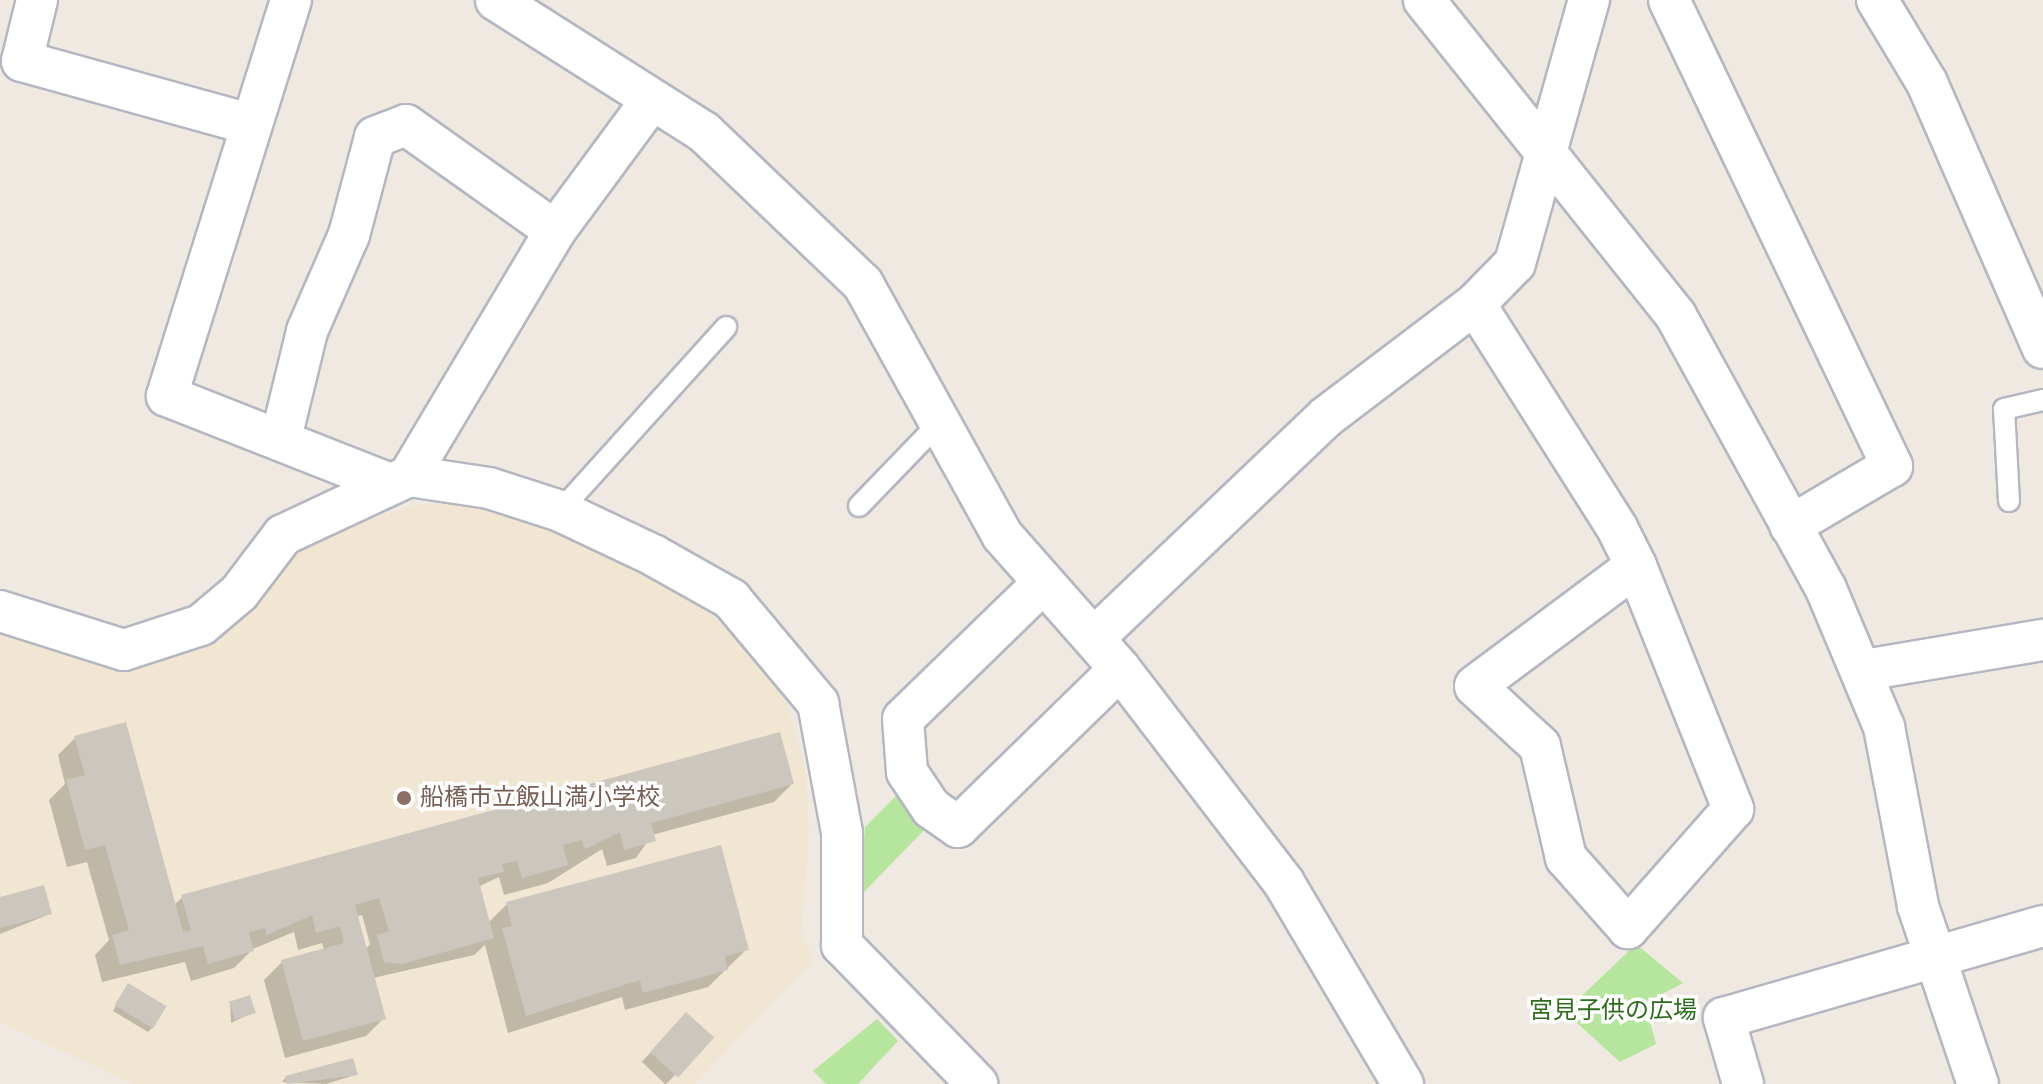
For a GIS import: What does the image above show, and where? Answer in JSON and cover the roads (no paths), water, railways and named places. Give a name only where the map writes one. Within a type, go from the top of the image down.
[{"type":"street","points":[[37,0],[22,61],[249,124]]},
{"type":"street","points":[[291,0],[249,124],[167,396],[397,479],[489,488],[560,511],[731,599],[786,657],[818,703],[835,779],[842,945],[977,1084]]},
{"type":"street","points":[[496,0],[704,132],[863,284],[943,419],[1002,535],[1120,669],[1284,883],[1403,1084]]},
{"type":"street","points":[[1424,0],[1546,149],[1676,316],[1865,670],[1933,955],[1978,1084]]},
{"type":"street","points":[[1094,638],[1326,417],[1475,304],[1515,263],[1589,0]]},
{"type":"street","points":[[1669,0],[1892,466],[1790,526]]},
{"type":"street","points":[[1877,0],[1927,83],[2043,348]]},
{"type":"street","points":[[0,611],[124,650],[201,625],[239,593],[283,535],[397,479],[555,231],[651,101]]},
{"type":"street","points":[[281,438],[307,331],[349,235],[375,137],[406,125],[555,231]]},
{"type":"street","points":[[1475,304],[1636,566],[1733,809],[1628,928],[1566,858],[1540,746],[1475,686],[1636,566]]},
{"type":"street","points":[[1043,583],[903,719],[907,772],[931,808],[958,827],[1120,669]]},
{"type":"street","points":[[1865,670],[2043,640]]},
{"type":"street","points":[[1743,1084],[1724,1018],[1933,955],[2043,926]]},
{"type":"lane","points":[[560,511],[726,327]]},
{"type":"lane","points":[[2009,501],[2004,409],[2043,400]]},
{"type":"lane","points":[[859,506],[943,419]]},
{"type":"place","name":"船橋市立飯山満小学校","points":[[404,798]]},
{"type":"park label","name":"宮見子供の広場","points":[[1613,1011]]}]
